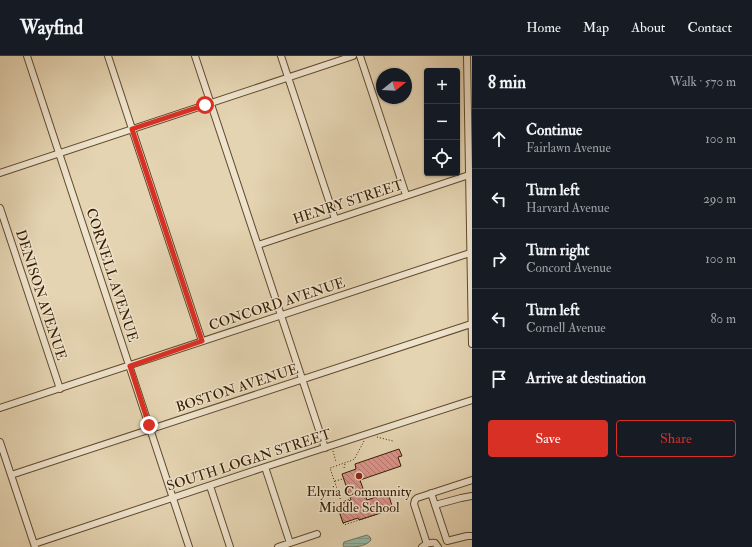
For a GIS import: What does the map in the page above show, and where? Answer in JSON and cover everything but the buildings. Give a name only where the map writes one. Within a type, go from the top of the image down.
[{"type":"street","name":"CORNELL AVENUE","points":[[27,56],[189,547]]},
{"type":"street","points":[[108,56],[202,341]]},
{"type":"street","points":[[195,56],[325,448]]},
{"type":"street","points":[[281,56],[335,219]]},
{"type":"street","points":[[0,173],[353,56]]},
{"type":"street","points":[[360,56],[406,195]]},
{"type":"street","points":[[467,56],[470,95],[470,253],[472,344]]},
{"type":"street","name":"HENRY STREET","points":[[258,245],[470,172]]},
{"type":"street","name":"DENISON AVENUE","points":[[0,208],[60,388]]},
{"type":"street","name":"CONCORD AVENUE","points":[[0,408],[470,253]]},
{"type":"street","name":"BOSTON AVENUE","points":[[11,475],[302,379],[472,319]]},
{"type":"street","name":"SOUTH LOGAN STREET","points":[[34,546],[266,467],[472,400]]},
{"type":"street","points":[[0,442],[34,546]]},
{"type":"street","points":[[266,467],[290,543]]},
{"type":"street","points":[[438,547],[436,543],[432,542],[424,545],[414,504],[415,500],[431,493],[472,480]]},
{"type":"street","points":[[210,486],[230,547]]},
{"type":"street","points":[[431,493],[447,541],[472,536]]},
{"type":"street","points":[[435,505],[472,496]]},
{"type":"street","points":[[278,547],[317,534]]},
{"type":"path","points":[[375,437],[393,442]]},
{"type":"path","points":[[364,440],[354,459],[330,468],[343,507],[338,509],[344,525],[393,510]]},
{"type":"path","points":[[332,451],[336,462]]},
{"type":"path","points":[[344,468],[345,463]]},
{"type":"path","points":[[334,482],[343,478]]},
{"type":"path","points":[[341,502],[350,499]]},
{"type":"shaded area","points":[[367,535],[371,540],[366,544],[351,547],[344,547],[343,545],[344,542]]},
{"type":"place","name":"Elyria Community Middle School","points":[[359,476]]},
{"type":"route","points":[[149,425],[130,366],[202,341],[132,129],[205,105]]}]
